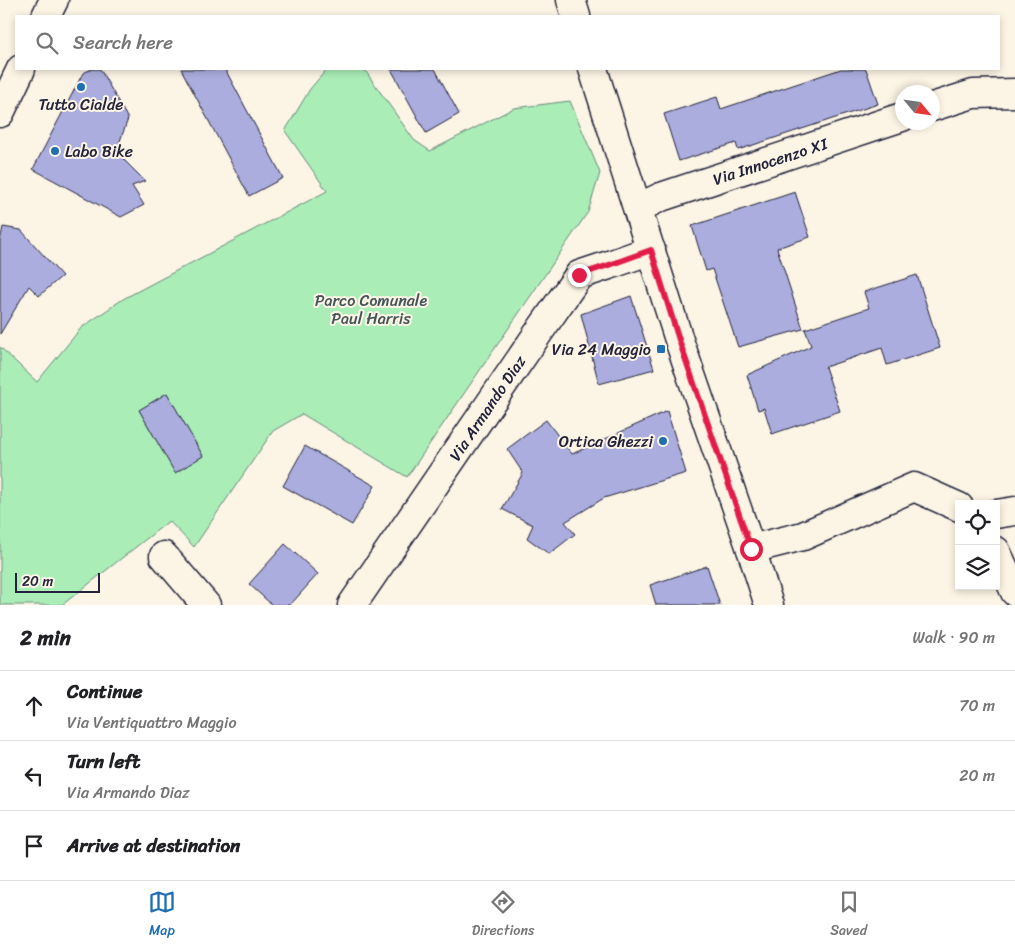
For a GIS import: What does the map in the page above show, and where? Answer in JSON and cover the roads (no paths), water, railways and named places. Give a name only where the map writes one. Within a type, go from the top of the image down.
[{"type":"street","points":[[46,15],[54,0]]},
{"type":"street","points":[[571,0],[576,15]]},
{"type":"street","points":[[0,113],[21,70]]},
{"type":"street","points":[[593,70],[680,343],[769,605]]},
{"type":"street","points":[[940,104],[973,94],[1015,93]]},
{"type":"street","name":"Via Innocenzo XI","points":[[638,208],[661,196],[895,119]]},
{"type":"street","name":"Via Armando Diaz","points":[[352,605],[579,275],[651,250]]},
{"type":"street","points":[[751,549],[803,536],[914,488],[955,505]]},
{"type":"street","points":[[1000,513],[1015,511]]},
{"type":"street","points":[[164,556],[206,605]]},
{"type":"street","points":[[1000,560],[1015,592]]},
{"type":"place","name":"Tutto Cialde","points":[[81,87]]},
{"type":"place","name":"Labo Bike","points":[[55,151]]},
{"type":"place","name":"Via 24 Maggio","points":[[661,349]]},
{"type":"place","name":"Ortica Ghezzi","points":[[663,441]]},
{"type":"park label","name":"Parco Comunale Paul Harris","points":[[371,309]]}]
